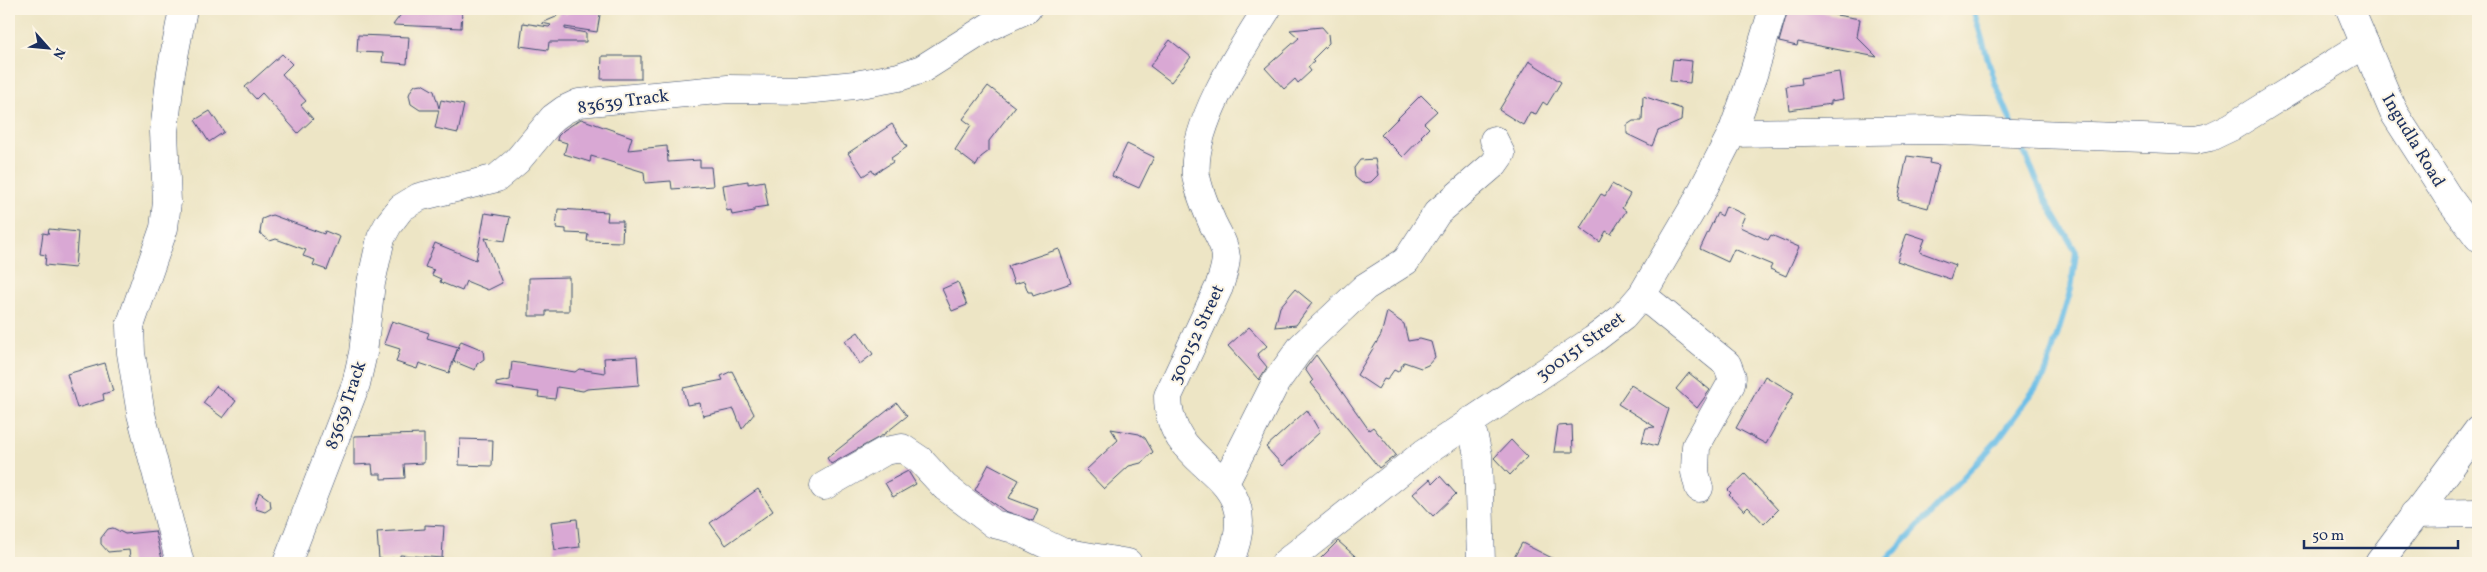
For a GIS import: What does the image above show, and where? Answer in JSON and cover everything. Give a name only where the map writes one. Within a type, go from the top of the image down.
[{"type":"street","points":[[180,563],[141,414],[131,353],[130,326],[164,228],[167,202],[164,132],[171,72],[183,9]]},
{"type":"street","name":"83639 Track","points":[[287,563],[356,384],[363,353],[371,283],[381,238],[388,224],[401,208],[419,197],[497,178],[516,160],[553,118],[579,103],[728,89],[804,90],[855,85],[900,77],[922,69],[990,26],[1027,9]]},
{"type":"street","name":"300152 Street","points":[[1229,563],[1237,540],[1240,509],[1231,491],[1196,458],[1173,429],[1168,414],[1168,396],[1219,287],[1226,256],[1196,176],[1197,157],[1208,114],[1232,65],[1267,9]]},
{"type":"street","name":"300151 Street","points":[[1285,563],[1424,453],[1593,340],[1623,317],[1642,295],[1696,203],[1732,133],[1771,21],[1773,9]]},
{"type":"street","name":"Ingudla Road","points":[[2350,9],[2394,113],[2448,197],[2478,237]]},
{"type":"street","points":[[1732,133],[1933,130],[2076,134],[2173,141],[2210,138],[2365,44]]},
{"type":"street","points":[[1224,483],[1276,382],[1302,346],[1365,287],[1406,261],[1438,213],[1494,164],[1501,154],[1494,140]]},
{"type":"street","points":[[1642,295],[1727,364],[1731,371],[1731,384],[1696,446],[1695,472],[1699,488]]},
{"type":"street","points":[[1470,421],[1478,455],[1481,563]]},
{"type":"street","points":[[2379,563],[2478,430]]},
{"type":"street","points":[[824,486],[885,451],[902,448],[920,460],[945,487],[994,524],[1014,530],[1062,552],[1128,563]]},
{"type":"street","points":[[2414,514],[2478,513]]},
{"type":"building","points":[[405,9],[462,10],[461,28],[393,25]]},
{"type":"building","points":[[562,9],[565,9],[565,14],[577,9],[601,9],[597,32],[565,27],[565,29],[586,33],[586,42],[549,42],[548,50],[520,46],[523,23],[549,27],[551,25],[542,23],[556,17]]},
{"type":"building","points":[[1788,9],[1801,9],[1860,19],[1857,37],[1877,57],[1798,42],[1797,46],[1779,42]]},
{"type":"building","points":[[1322,27],[1328,34],[1329,43],[1312,60],[1314,62],[1308,67],[1311,71],[1298,83],[1295,79],[1284,89],[1265,68],[1299,38],[1290,30]]},
{"type":"building","points":[[358,35],[409,37],[407,64],[382,62],[383,53],[357,52]]},
{"type":"building","points":[[1170,40],[1191,57],[1171,82],[1150,66]]},
{"type":"building","points":[[282,54],[292,64],[282,74],[306,101],[301,105],[313,119],[298,133],[262,93],[256,99],[245,87]]},
{"type":"building","points":[[602,56],[641,56],[641,79],[601,79]]},
{"type":"building","points":[[1673,59],[1692,61],[1690,83],[1670,81]]},
{"type":"building","points":[[1529,61],[1561,82],[1547,105],[1543,102],[1536,114],[1530,112],[1523,125],[1499,110]]},
{"type":"building","points":[[1839,72],[1843,99],[1831,101],[1831,104],[1789,110],[1786,86],[1802,84],[1801,78]]},
{"type":"building","points":[[422,84],[434,91],[439,108],[441,100],[464,105],[458,133],[435,128],[439,110],[420,110],[411,104],[409,95],[411,90],[415,85]]},
{"type":"building","points":[[988,86],[1015,107],[989,141],[989,151],[981,157],[976,166],[955,150],[971,125],[963,119]]},
{"type":"building","points":[[1421,95],[1437,111],[1424,123],[1429,128],[1403,157],[1381,135]]},
{"type":"building","points":[[1643,96],[1682,109],[1681,121],[1658,131],[1652,146],[1627,134],[1627,125],[1633,121],[1642,121]]},
{"type":"building","points":[[210,111],[224,132],[209,142],[195,120]]},
{"type":"building","points":[[581,119],[632,137],[628,150],[667,146],[668,162],[700,160],[700,167],[711,167],[713,186],[672,189],[671,181],[645,183],[644,172],[591,156],[590,162],[564,154],[567,143],[557,140],[558,136]]},
{"type":"building","points":[[892,124],[907,147],[891,158],[893,162],[874,174],[872,170],[863,176],[848,153]]},
{"type":"building","points":[[1127,144],[1154,157],[1139,188],[1112,176]]},
{"type":"building","points":[[1907,156],[1930,159],[1929,163],[1939,165],[1928,208],[1898,200]]},
{"type":"building","points":[[1375,159],[1378,175],[1371,182],[1362,183],[1355,177],[1354,168],[1360,160]]},
{"type":"building","points":[[748,181],[748,184],[764,181],[768,206],[732,215],[731,210],[727,211],[723,185]]},
{"type":"building","points":[[1612,184],[1630,194],[1622,208],[1626,211],[1611,234],[1606,231],[1600,242],[1580,228],[1601,194],[1605,196]]},
{"type":"building","points":[[1726,206],[1745,215],[1740,227],[1768,240],[1771,235],[1799,247],[1786,276],[1770,269],[1772,265],[1734,249],[1728,262],[1700,249],[1717,213],[1722,216]]},
{"type":"building","points":[[558,209],[608,212],[607,221],[623,221],[622,242],[587,241],[588,234],[566,233],[566,229],[556,228]]},
{"type":"building","points":[[485,213],[510,217],[505,241],[485,238],[502,283],[488,290],[466,281],[462,291],[440,282],[441,279],[432,275],[434,270],[425,267],[435,243],[476,260]]},
{"type":"building","points":[[272,215],[324,234],[325,231],[340,237],[327,270],[313,265],[315,260],[303,256],[306,250],[276,239],[270,241],[260,233],[262,219]]},
{"type":"building","points":[[49,229],[78,232],[75,268],[45,265],[46,255],[40,254],[43,233],[48,234]]},
{"type":"building","points":[[1907,233],[1925,239],[1920,252],[1955,265],[1950,279],[1897,261]]},
{"type":"building","points":[[1059,249],[1071,283],[1033,296],[1032,292],[1028,292],[1024,281],[1014,284],[1008,266]]},
{"type":"building","points":[[569,277],[569,311],[546,311],[546,316],[529,316],[529,278]]},
{"type":"building","points":[[958,282],[967,305],[952,311],[942,289]]},
{"type":"building","points":[[1295,289],[1312,303],[1296,325],[1275,327],[1280,307]]},
{"type":"building","points":[[1387,312],[1404,324],[1408,341],[1420,339],[1431,342],[1435,357],[1428,365],[1421,368],[1404,362],[1398,372],[1394,370],[1387,380],[1384,379],[1378,389],[1357,375],[1381,335]]},
{"type":"building","points":[[392,321],[429,333],[427,338],[458,347],[449,373],[419,363],[417,369],[396,362],[400,349],[384,344]]},
{"type":"building","points":[[1249,327],[1267,346],[1257,355],[1267,367],[1259,380],[1228,346]]},
{"type":"building","points":[[858,332],[873,354],[860,364],[845,341]]},
{"type":"building","points":[[461,341],[483,350],[484,359],[477,364],[475,370],[453,361]]},
{"type":"building","points":[[1316,355],[1369,430],[1373,427],[1396,455],[1379,468],[1311,383],[1313,381],[1305,369]]},
{"type":"building","points":[[637,356],[639,385],[587,389],[583,391],[557,387],[555,399],[538,397],[539,392],[496,386],[496,383],[510,380],[512,362],[575,372],[579,369],[605,373],[604,358]]},
{"type":"building","points":[[105,363],[113,391],[103,394],[104,400],[77,408],[67,374]]},
{"type":"building","points":[[732,371],[754,414],[742,429],[734,409],[703,416],[700,403],[687,405],[683,388],[723,380],[721,376]]},
{"type":"building","points":[[1689,373],[1710,390],[1697,408],[1676,389]]},
{"type":"building","points":[[1765,376],[1794,393],[1766,444],[1736,428]]},
{"type":"building","points":[[1631,385],[1669,409],[1657,446],[1642,442],[1646,428],[1655,427],[1618,404]]},
{"type":"building","points":[[216,386],[236,401],[223,418],[203,403]]},
{"type":"building","points":[[897,403],[907,416],[883,435],[831,464],[827,458]]},
{"type":"building","points":[[1307,410],[1320,432],[1283,466],[1266,447]]},
{"type":"building","points":[[1572,425],[1573,452],[1554,452],[1558,426]]},
{"type":"building","points":[[1111,429],[1139,434],[1145,438],[1153,452],[1141,463],[1129,466],[1104,489],[1086,470],[1118,440]]},
{"type":"building","points":[[424,434],[424,463],[404,464],[405,478],[381,479],[381,474],[373,474],[372,464],[354,465],[354,436]]},
{"type":"building","points":[[460,439],[493,440],[492,466],[459,465]]},
{"type":"building","points":[[1511,440],[1527,457],[1510,475],[1494,458]]},
{"type":"building","points":[[989,464],[1019,480],[1009,498],[1038,509],[1033,521],[1005,511],[975,490]]},
{"type":"building","points":[[908,471],[916,484],[893,497],[885,483]]},
{"type":"building","points":[[1745,474],[1778,510],[1764,524],[1748,507],[1744,511],[1729,495],[1731,493],[1728,490]]},
{"type":"building","points":[[1440,476],[1456,494],[1433,516],[1413,494],[1430,479],[1433,483]]},
{"type":"building","points":[[758,489],[773,511],[726,545],[710,523]]},
{"type":"building","points":[[259,492],[270,500],[271,508],[265,512],[256,509],[255,504]]},
{"type":"building","points":[[577,519],[580,547],[555,550],[551,522]]},
{"type":"building","points":[[425,525],[444,526],[442,558],[400,555],[400,558],[379,559],[377,532],[425,529]]},
{"type":"building","points":[[113,528],[125,534],[155,531],[163,563],[131,563],[129,550],[108,552],[101,544],[101,538],[108,529]]},
{"type":"building","points":[[1338,541],[1363,563],[1316,563]]},
{"type":"building","points":[[1522,543],[1562,563],[1511,563]]},
{"type":"waterway","points":[[1973,9],[1995,83],[2013,126]]},
{"type":"waterway","points":[[1884,563],[1996,442],[2045,375],[2071,289],[2076,252],[2045,199],[2019,140]]}]
